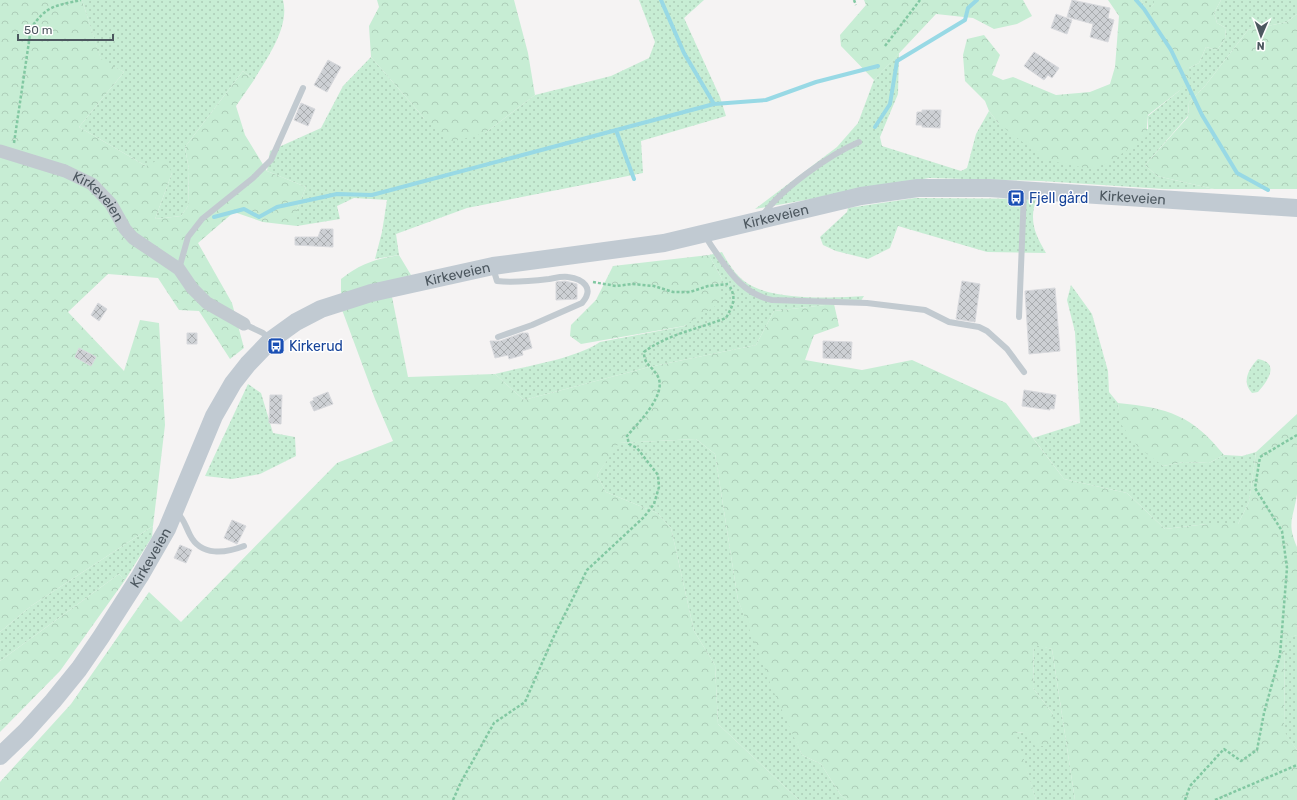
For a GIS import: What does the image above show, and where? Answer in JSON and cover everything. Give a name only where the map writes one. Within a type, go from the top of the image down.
[{"type":"main road","name":"Kirkeveien","points":[[0,756],[54,701],[102,637],[155,552],[175,510],[214,416],[233,383],[271,340],[308,314],[333,304],[371,293],[492,266],[664,243],[861,196],[897,190],[940,187],[1297,208]]},
{"type":"street","name":"Kirkeveien","points":[[6,153],[65,171],[92,184],[111,204],[125,229],[133,238],[179,269],[192,288],[207,302],[244,324]]},
{"type":"lane","points":[[179,269],[188,237],[202,219],[253,178],[271,160],[303,88]]},
{"type":"lane","points":[[758,221],[772,202],[778,197],[826,161],[859,142]]},
{"type":"lane","points":[[1019,317],[1024,191]]},
{"type":"lane","points":[[705,234],[732,276],[742,286],[760,297],[772,300],[867,303],[926,310],[949,322],[979,327],[988,331],[1007,350],[1024,372]]},
{"type":"lane","points":[[492,266],[497,281],[526,281],[567,277],[582,281],[588,292],[582,303],[532,325],[498,337]]},
{"type":"lane","name":"Kirkeveien","points":[[244,324],[263,333],[271,340]]},
{"type":"lane","points":[[175,510],[184,519],[190,535],[201,547],[214,552],[232,551],[244,546]]},
{"type":"path","points":[[6,153],[31,28],[41,14],[51,7],[81,0]]},
{"type":"path","points":[[854,0],[856,5]]},
{"type":"path","points":[[885,46],[920,0]]},
{"type":"path","points":[[728,284],[732,276]]},
{"type":"path","points":[[582,281],[616,286],[632,284],[654,286],[673,292],[690,292],[708,286],[728,284]]},
{"type":"path","points":[[453,800],[461,782],[494,723],[525,702],[553,638],[587,570],[644,517],[654,504],[659,487],[658,475],[637,448],[628,444],[627,436],[642,420],[660,390],[661,384],[658,376],[644,361],[644,352],[675,334],[701,328],[726,318],[734,303],[734,293],[728,284]]},
{"type":"path","points":[[1185,800],[1190,786],[1224,749],[1241,761],[1257,750],[1264,713],[1280,655],[1287,568],[1282,531],[1255,488],[1260,457],[1297,435]]},
{"type":"path","points":[[1215,800],[1297,765]]},
{"type":"green space","points":[[0,0],[82,0],[101,59],[124,72],[79,127],[146,166],[164,157],[172,173],[155,219],[181,216],[188,206],[189,170],[185,147],[243,71],[254,80],[236,106],[245,135],[267,171],[306,187],[297,209],[297,226],[263,222],[234,212],[198,243],[232,303],[244,348],[230,359],[199,311],[179,310],[158,278],[108,274],[68,312],[124,371],[140,320],[159,323],[165,425],[153,526],[31,606],[0,632]]},
{"type":"green space","points":[[82,0],[283,0],[283,21],[280,31],[271,52],[254,80],[243,71],[185,147],[189,170],[188,206],[181,216],[155,219],[172,173],[146,166],[79,127],[124,72],[101,60]]},
{"type":"green space","points":[[377,0],[514,0],[528,53],[535,95],[485,133],[451,142],[424,118],[371,57],[369,26],[379,7]]},
{"type":"green space","points":[[639,0],[704,0],[684,18],[720,97],[726,116],[641,141],[643,173],[467,208],[396,234],[399,255],[375,259],[382,232],[387,200],[354,198],[337,206],[340,219],[297,226],[297,209],[306,187],[267,171],[270,151],[321,128],[343,86],[371,57],[424,118],[485,133],[535,95],[611,76],[649,58],[655,42]]},
{"type":"green space","points":[[864,0],[1023,0],[1032,16],[1017,24],[994,29],[973,18],[936,14],[874,80],[841,46],[840,35],[866,5]]},
{"type":"green space","points":[[1108,0],[1141,0],[1147,10],[1154,4],[1154,0],[1221,0],[1214,13],[1217,23],[1226,28],[1225,39],[1217,50],[1206,47],[1199,63],[1189,68],[1190,78],[1179,91],[1148,115],[1146,137],[1108,163],[1090,169],[1046,160],[999,124],[989,111],[985,101],[965,81],[963,55],[967,39],[984,35],[1000,55],[992,75],[1003,80],[1013,77],[1056,95],[1090,92],[1110,84],[1115,67],[1119,16]]},
{"type":"green space","points":[[1141,0],[1154,0],[1154,4],[1147,11]]},
{"type":"green space","points":[[1221,0],[1297,0],[1297,14],[1287,22],[1248,30],[1205,86],[1189,102],[1188,116],[1145,165],[1157,176],[1214,189],[1164,189],[1041,181],[929,178],[755,209],[837,147],[858,123],[874,80],[899,53],[898,94],[880,137],[882,146],[961,171],[967,168],[976,134],[989,111],[999,124],[1148,129],[1148,116],[1179,91],[1189,68],[1199,63],[1206,47],[1217,50],[1225,39],[1226,28],[1217,23],[1214,13]]},
{"type":"green space","points":[[1297,14],[1297,189],[1214,189],[1157,176],[1145,165],[1188,117],[1189,102],[1205,86],[1248,30],[1287,22]]},
{"type":"green space","points":[[915,198],[1036,199],[1033,214],[1034,228],[1046,253],[987,252],[898,226],[890,248],[868,259],[836,251],[823,245],[820,237],[847,212],[848,208]]},
{"type":"green space","points":[[722,252],[731,267],[742,280],[763,291],[776,294],[807,297],[864,296],[859,304],[834,304],[774,311],[756,345],[649,367],[524,400],[495,374],[564,357],[590,348],[600,342],[685,326],[722,279],[709,255]]},
{"type":"green space","points":[[399,255],[411,275],[389,282],[408,377],[495,374],[524,400],[649,367],[756,345],[774,311],[834,304],[839,326],[814,335],[805,360],[862,370],[912,360],[1006,403],[1064,479],[1127,493],[1165,529],[1207,524],[1238,524],[1249,502],[1256,452],[1297,414],[1297,494],[1291,525],[1297,547],[1297,635],[1285,639],[1284,731],[1297,750],[1297,800],[1075,800],[1052,649],[1034,645],[1033,688],[1053,714],[1049,746],[1035,746],[1024,732],[1016,733],[1036,800],[847,800],[840,794],[821,764],[802,755],[772,688],[738,600],[715,454],[696,439],[619,443],[597,475],[606,492],[657,513],[671,528],[694,631],[715,665],[718,724],[799,800],[0,800],[0,782],[71,704],[149,592],[181,622],[337,463],[393,441],[375,399],[341,307],[341,279],[355,269],[368,263]]},
{"type":"green space","points":[[709,255],[722,279],[717,305],[684,326],[581,344],[570,336],[571,325],[596,300],[613,266]]},
{"type":"green space","points":[[1071,285],[1092,314],[1108,371],[1109,392],[1118,403],[1121,423],[1163,466],[1184,462],[1209,463],[1224,455],[1242,456],[1256,452],[1249,502],[1238,524],[1207,524],[1165,529],[1127,493],[1064,479],[1033,438],[1080,423],[1075,332],[1067,300]]},
{"type":"green space","points":[[1258,359],[1269,364],[1270,373],[1258,392],[1252,393],[1247,384],[1247,380],[1249,371]]},
{"type":"green space","points":[[248,384],[261,393],[273,433],[295,437],[296,456],[260,474],[232,479],[205,476]]},
{"type":"green space","points":[[1118,403],[1165,411],[1178,416],[1190,422],[1201,431],[1224,455],[1209,463],[1184,462],[1163,466],[1138,447],[1120,423]]},
{"type":"green space","points":[[696,439],[715,454],[738,600],[802,755],[821,764],[840,794],[847,800],[799,800],[718,724],[715,665],[694,631],[671,528],[657,513],[606,492],[597,475],[618,443]]},
{"type":"green space","points":[[153,526],[152,537],[125,580],[119,574],[0,661],[0,632],[31,606]]},
{"type":"green space","points":[[119,574],[125,580],[60,671],[0,732],[0,661]]},
{"type":"green space","points":[[1297,635],[1297,750],[1284,732],[1285,638]]},
{"type":"green space","points":[[1034,644],[1052,649],[1075,800],[1036,800],[1015,733],[1024,732],[1053,714],[1033,688]]},
{"type":"building","points":[[1072,0],[1110,8],[1108,18],[1114,20],[1108,42],[1090,37],[1093,24],[1067,17]]},
{"type":"building","points":[[1056,14],[1072,20],[1067,34],[1051,28]]},
{"type":"building","points":[[1034,52],[1059,68],[1052,78],[1048,75],[1044,80],[1024,66]]},
{"type":"building","points":[[328,60],[341,67],[327,92],[314,85]]},
{"type":"building","points":[[301,103],[315,109],[308,126],[294,120]]},
{"type":"building","points":[[922,110],[941,110],[940,128],[922,127],[922,125],[916,125],[917,112],[922,112]]},
{"type":"building","points":[[321,229],[333,229],[333,247],[295,245],[295,237],[318,237]]},
{"type":"building","points":[[565,281],[577,284],[577,299],[556,300],[556,282]]},
{"type":"building","points":[[962,281],[980,284],[975,322],[956,319]]},
{"type":"building","points":[[1055,288],[1060,351],[1029,354],[1025,291]]},
{"type":"building","points":[[98,303],[107,309],[99,321],[91,315]]},
{"type":"building","points":[[187,333],[197,333],[197,344],[187,344]]},
{"type":"building","points":[[522,333],[528,333],[532,348],[522,351],[523,355],[509,359],[508,355],[495,358],[490,341],[500,341]]},
{"type":"building","points":[[823,341],[852,342],[851,359],[823,358]]},
{"type":"building","points":[[79,348],[96,357],[91,366],[75,357]]},
{"type":"building","points":[[1024,390],[1056,395],[1054,409],[1050,408],[1050,410],[1022,406]]},
{"type":"building","points":[[328,392],[333,404],[314,411],[310,402],[314,400],[313,398]]},
{"type":"building","points":[[270,395],[282,395],[281,424],[269,423]]},
{"type":"building","points":[[232,520],[246,526],[237,544],[224,538]]},
{"type":"building","points":[[180,545],[192,550],[186,563],[174,558]]},
{"type":"waterway","points":[[661,0],[684,53],[714,104]]},
{"type":"waterway","points":[[875,127],[890,104],[897,61],[965,20],[968,8],[977,0]]},
{"type":"waterway","points":[[1136,0],[1144,9],[1171,50],[1202,115],[1237,173],[1268,190]]},
{"type":"waterway","points":[[214,217],[244,209],[259,217],[277,207],[337,194],[372,195],[714,104],[766,100],[816,82],[878,66]]},
{"type":"waterway","points":[[616,130],[634,179]]},
{"type":"place","name":"Fjell gård","points":[[1016,198]]},
{"type":"place","name":"Kirkerud","points":[[276,346]]}]
